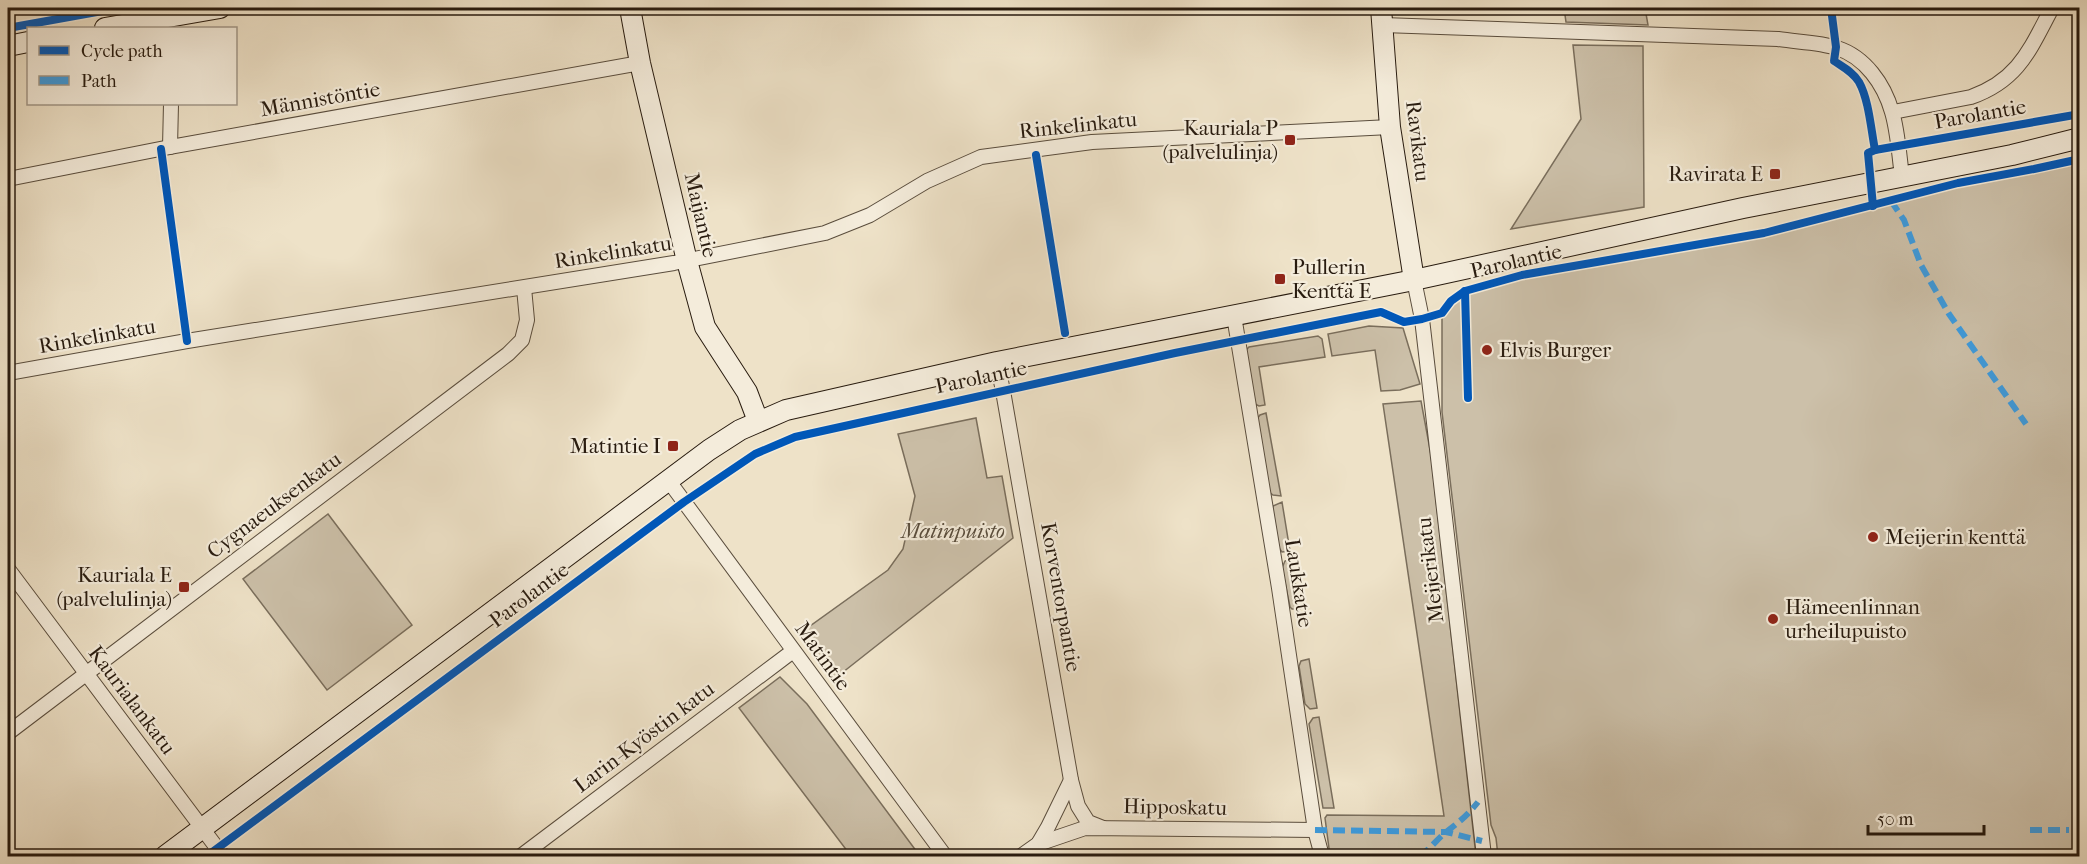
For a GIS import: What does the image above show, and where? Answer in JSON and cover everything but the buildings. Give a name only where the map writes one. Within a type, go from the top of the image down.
[{"type":"main road","points":[[116,27],[174,22],[195,10],[220,8]]},
{"type":"main road","name":"Maijantie","points":[[630,8],[640,63],[705,327],[747,392],[759,421]]},
{"type":"main road","name":"Ravikatu","points":[[1382,16],[1390,127],[1414,280]]},
{"type":"main road","points":[[8,46],[27,42]]},
{"type":"main road","name":"Parolantie","points":[[165,856],[668,480],[740,430],[786,410],[997,362],[1414,280],[1553,248],[2012,155],[2079,138]]},
{"type":"street","points":[[1893,112],[1971,97],[1998,84],[2015,71],[2052,8]]},
{"type":"street","points":[[1382,16],[1778,39],[1836,47],[1856,56],[1870,70],[1884,92],[1893,112],[1902,176]]},
{"type":"street","name":"Männistöntie","points":[[8,178],[640,63]]},
{"type":"street","points":[[170,147],[171,105]]},
{"type":"street","name":"Rinkelinkatu","points":[[8,373],[188,341],[687,261],[825,233],[870,215],[927,181],[981,157],[1092,142],[1390,127]]},
{"type":"street","name":"Meijerikatu","points":[[1414,280],[1422,319],[1484,856]]},
{"type":"street","name":"Cygnaeuksenkatu","points":[[8,733],[508,354],[522,340],[527,320],[524,288]]},
{"type":"street","name":"Laukkatie","points":[[1234,316],[1322,856]]},
{"type":"street","name":"Korventorpantie","points":[[997,362],[1004,391],[1071,780],[1078,806],[1088,822],[1103,828]]},
{"type":"street","name":"Matintie","points":[[668,480],[945,856]]},
{"type":"street","name":"Kaurialankatu","points":[[8,569],[223,856]]},
{"type":"street","name":"Larin-Kyöstin katu","points":[[521,856],[793,651]]},
{"type":"street","points":[[1021,856],[1038,844],[1071,780]]},
{"type":"street","name":"Hipposkatu","points":[[1038,844],[1084,828],[1316,830]]},
{"type":"green space","points":[[1564,8],[1645,8],[1648,25],[1566,22]]},
{"type":"green space","points":[[1573,45],[1643,46],[1644,207],[1511,229],[1581,119]]},
{"type":"green space","name":"Hämeenlinnan urheilupuisto","points":[[2079,159],[2079,856],[1498,856],[1496,838],[1491,825],[1442,412],[1442,313],[1451,301],[1465,291],[1522,275],[1764,233]]},
{"type":"green space","points":[[1369,326],[1403,328],[1420,384],[1400,390],[1381,391],[1375,350],[1332,356],[1328,334]]},
{"type":"green space","points":[[1318,336],[1322,339],[1325,357],[1259,367],[1265,405],[1259,406],[1253,403],[1244,352],[1249,347]]},
{"type":"green space","points":[[1421,401],[1431,455],[1476,856],[1330,856],[1325,818],[1327,815],[1444,816],[1383,404]]},
{"type":"green space","points":[[1266,413],[1281,496],[1269,492],[1256,420],[1260,415]]},
{"type":"green space","name":"Matinpuisto","points":[[976,418],[987,478],[1002,476],[1013,538],[833,680],[799,634],[888,570],[903,549],[915,496],[898,434]]},
{"type":"green space","points":[[1282,502],[1290,551],[1282,552],[1279,548],[1272,510],[1273,506]]},
{"type":"green space","points":[[328,514],[412,625],[327,690],[243,579]]},
{"type":"green space","points":[[1291,559],[1300,609],[1290,607],[1282,568],[1285,561]]},
{"type":"green space","points":[[1309,659],[1317,708],[1310,709],[1305,704],[1299,666],[1301,661]]},
{"type":"green space","points":[[780,677],[807,704],[920,856],[851,856],[739,708]]},
{"type":"green space","points":[[1319,717],[1334,808],[1323,808],[1309,724],[1313,718]]},
{"type":"marked path","points":[[1891,201],[1904,220],[1921,265],[1949,314],[2026,424]]},
{"type":"marked path","points":[[1419,856],[1463,819],[1478,802]]},
{"type":"marked path","points":[[1315,830],[1446,832],[1482,841]]},
{"type":"marked path","points":[[2030,830],[2069,830]]},
{"type":"cycle path","points":[[8,28],[119,8]]},
{"type":"cycle path","points":[[1831,8],[1836,47],[1834,61],[1854,75],[1859,82],[1867,106],[1875,150]]},
{"type":"cycle path","points":[[1873,206],[1868,153],[2080,114]]},
{"type":"cycle path","points":[[161,149],[187,341]]},
{"type":"cycle path","points":[[1036,155],[1065,333]]},
{"type":"cycle path","points":[[207,856],[684,502],[755,454],[795,437],[1175,353],[1381,312],[1404,322],[1422,319],[1442,313],[1451,301],[1465,291],[1522,275],[1764,233],[1958,183],[2080,159]]},
{"type":"cycle path","points":[[1465,291],[1468,398]]},
{"type":"place","name":"Kauriala P (palvelulinja)","points":[[1290,140]]},
{"type":"place","name":"Ravirata E","points":[[1775,174]]},
{"type":"place","name":"Pullerin Kenttä E","points":[[1280,279]]},
{"type":"place","name":"Elvis Burger","points":[[1487,350]]},
{"type":"place","name":"Matintie I","points":[[673,446]]},
{"type":"place","name":"Meijerin kenttä","points":[[1873,537]]},
{"type":"place","name":"Kauriala E (palvelulinja)","points":[[184,587]]},
{"type":"place","name":"Hämeenlinnan urheilupuisto","points":[[1773,619]]}]
